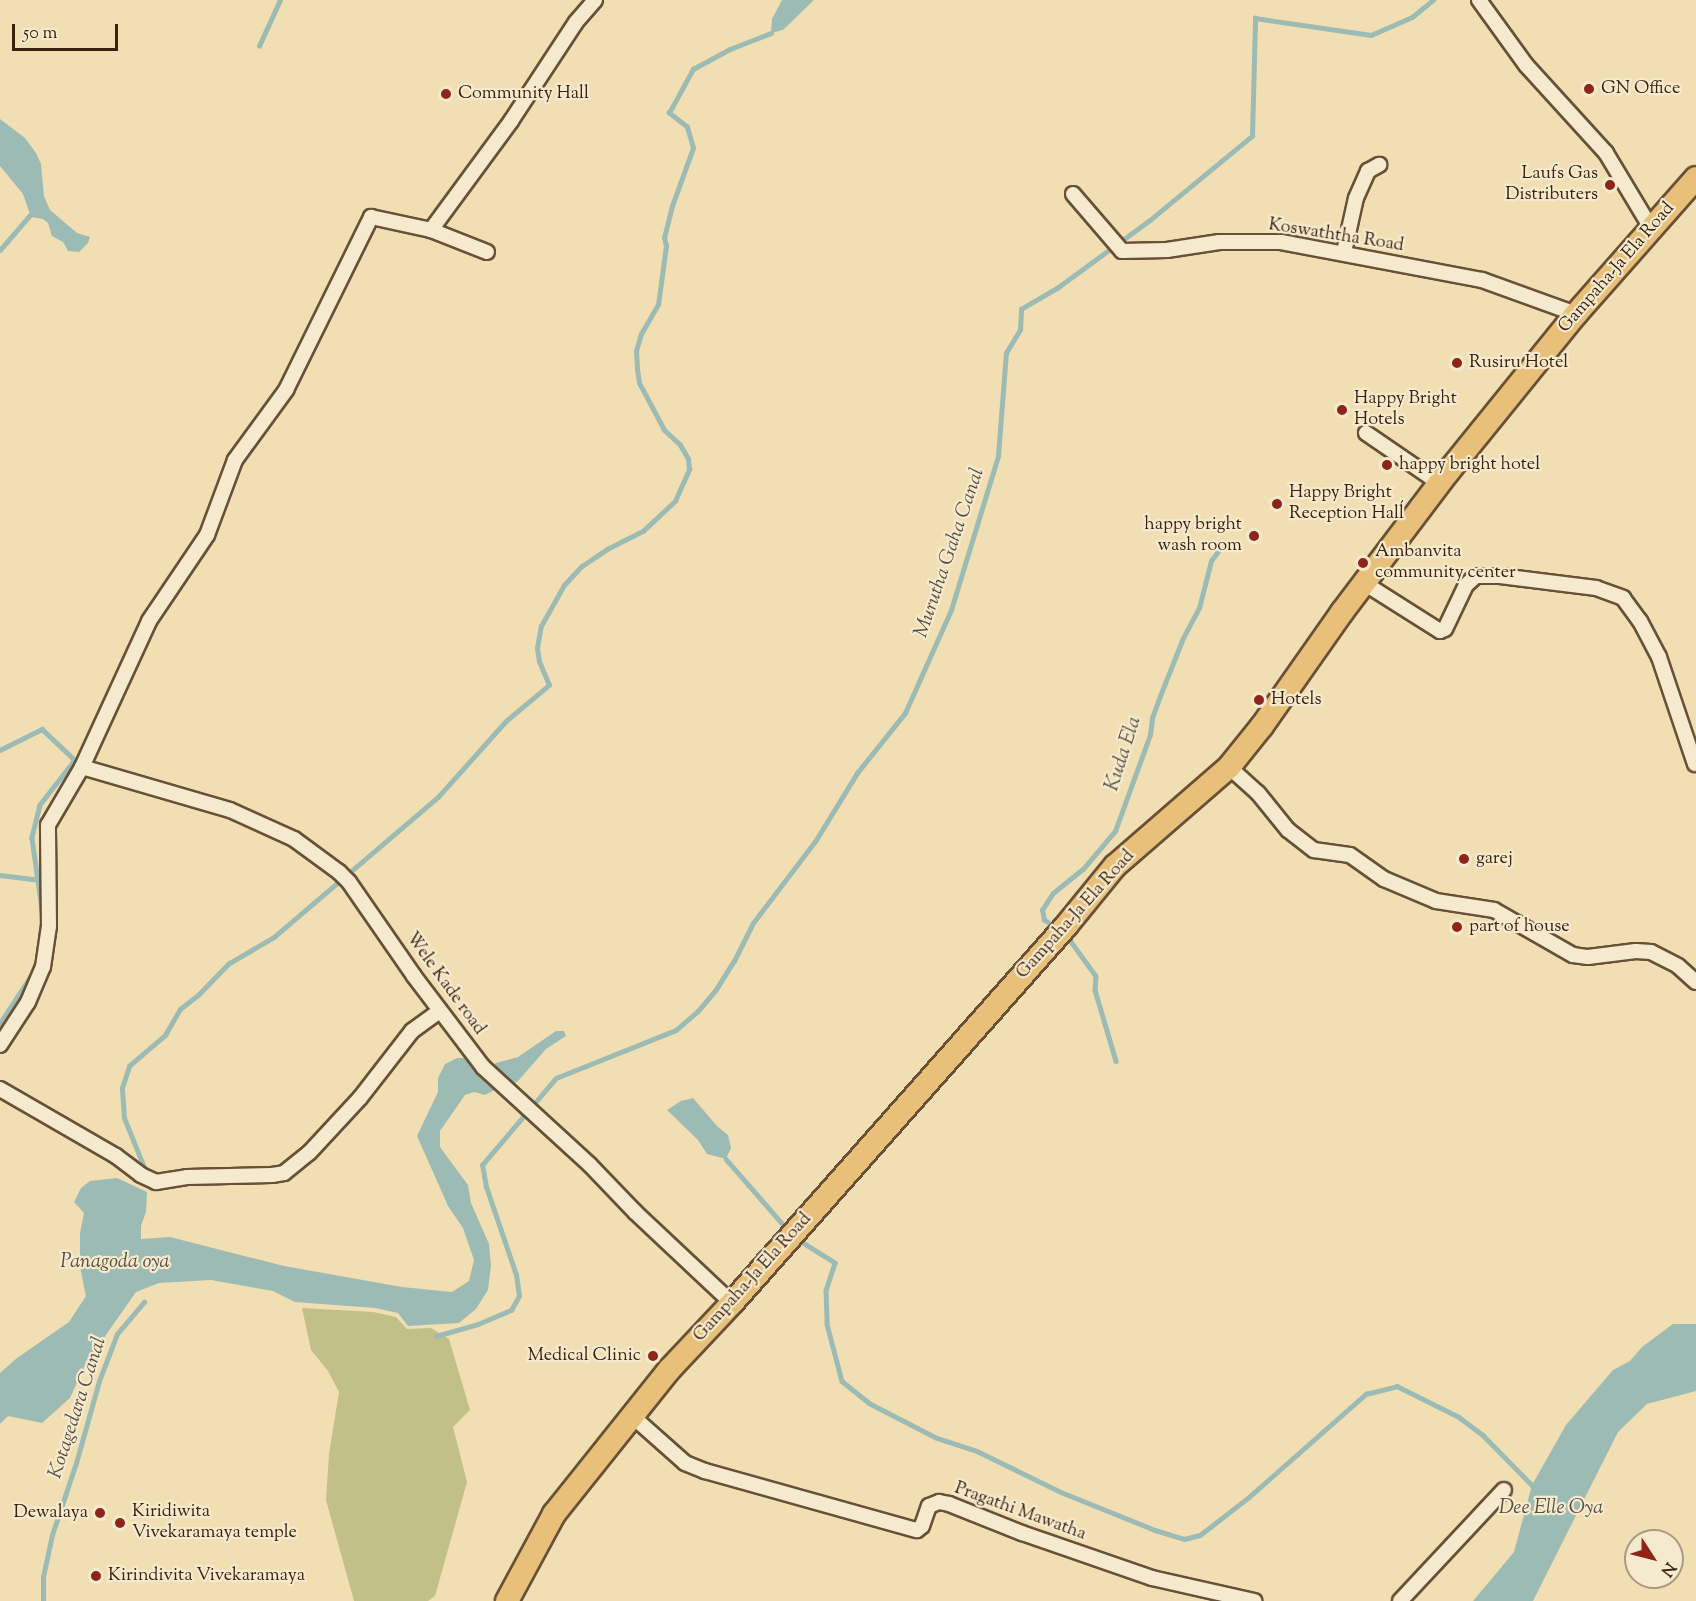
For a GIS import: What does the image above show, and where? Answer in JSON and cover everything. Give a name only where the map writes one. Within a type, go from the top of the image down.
[{"type":"highway","name":"Gampaha-Ja Ela Road","points":[[507,1601],[554,1514],[631,1415],[1060,932],[1115,866],[1229,767],[1262,726],[1439,483],[1576,314],[1696,178]]},
{"type":"street","points":[[431,230],[511,122],[576,22],[595,0]]},
{"type":"street","points":[[1479,0],[1526,65],[1606,153],[1651,228]]},
{"type":"street","points":[[1344,252],[1356,198],[1368,171],[1378,165]]},
{"type":"street","name":"Koswaththa Road","points":[[1073,194],[1122,251],[1167,250],[1219,242],[1281,242],[1344,252],[1482,280],[1576,314]]},
{"type":"street","points":[[0,1045],[28,1002],[43,967],[49,926],[48,825],[82,767],[149,621],[207,535],[235,460],[286,390],[371,217],[431,230],[487,252]]},
{"type":"street","points":[[1366,433],[1439,483]]},
{"type":"street","points":[[1364,583],[1440,631],[1446,629],[1466,585],[1476,576],[1500,576],[1596,588],[1623,598],[1640,621],[1659,657],[1695,764]]},
{"type":"street","name":"Wele Kade road","points":[[82,767],[230,810],[294,839],[344,877],[483,1067],[538,1120],[590,1164],[636,1213],[732,1303]]},
{"type":"street","points":[[1229,767],[1258,793],[1288,830],[1314,850],[1350,855],[1384,879],[1436,900],[1494,910],[1573,955],[1588,957],[1636,951],[1651,952],[1678,966],[1696,982]]},
{"type":"street","points":[[0,1089],[116,1156],[141,1175],[156,1182],[187,1177],[284,1173],[332,1130],[412,1031],[440,1011]]},
{"type":"street","name":"Pragathi Mawatha","points":[[631,1415],[686,1463],[705,1471],[917,1530],[922,1526],[929,1506],[939,1502],[949,1504],[1022,1533],[1152,1578],[1254,1601]]},
{"type":"street","points":[[1400,1601],[1504,1490]]},
{"type":"green space","points":[[302,1308],[373,1312],[396,1317],[407,1329],[431,1328],[449,1339],[470,1410],[453,1427],[467,1482],[435,1596],[428,1601],[354,1601],[326,1500],[329,1454],[339,1392],[328,1371],[311,1350]]},
{"type":"water","points":[[782,0],[814,0],[783,30],[771,33],[772,19]]},
{"type":"water","points":[[0,119],[25,138],[36,153],[41,164],[44,196],[50,210],[77,233],[90,237],[88,243],[79,252],[68,251],[63,242],[52,236],[48,223],[43,219],[31,217],[23,194],[0,166]]},
{"type":"water","points":[[556,1031],[564,1031],[566,1036],[546,1049],[518,1081],[507,1088],[488,1070],[496,1063],[518,1057]]},
{"type":"water","name":"Panagoda oya","points":[[457,1058],[468,1058],[474,1070],[501,1087],[485,1095],[474,1092],[465,1095],[440,1131],[440,1147],[468,1185],[471,1203],[489,1244],[491,1265],[488,1290],[476,1309],[459,1323],[408,1326],[398,1313],[375,1308],[295,1302],[273,1291],[211,1280],[159,1283],[136,1292],[85,1365],[70,1398],[42,1423],[8,1416],[0,1424],[0,1373],[17,1358],[69,1322],[86,1296],[80,1267],[80,1233],[84,1213],[74,1202],[81,1188],[90,1181],[117,1178],[147,1192],[141,1239],[170,1237],[284,1266],[402,1287],[452,1292],[469,1281],[474,1260],[463,1228],[448,1206],[417,1136],[438,1092],[438,1078],[445,1064]]},
{"type":"water","points":[[693,1098],[717,1126],[728,1135],[731,1148],[726,1159],[707,1154],[698,1140],[667,1110],[681,1101]]},
{"type":"water","name":"Dee Elle Oya","points":[[1673,1324],[1696,1324],[1696,1391],[1647,1404],[1618,1432],[1533,1601],[1473,1601],[1514,1552],[1532,1485],[1566,1425],[1613,1370],[1630,1361],[1642,1347]]},
{"type":"waterway","points":[[259,46],[280,0]]},
{"type":"waterway","name":"Murutha Gaha Canal","points":[[436,1336],[478,1324],[511,1310],[519,1296],[516,1275],[486,1187],[482,1165],[556,1078],[676,1030],[698,1011],[715,991],[734,961],[753,923],[816,840],[857,773],[905,713],[951,610],[998,456],[1006,353],[1020,330],[1021,309],[1057,288],[1150,220],[1252,136],[1255,18],[1371,35],[1412,17],[1433,0]]},
{"type":"waterway","points":[[147,1175],[124,1118],[122,1088],[129,1066],[165,1035],[180,1009],[198,995],[228,964],[274,937],[438,797],[506,721],[549,685],[539,662],[537,648],[541,626],[564,585],[582,566],[607,549],[643,531],[675,501],[689,469],[688,459],[680,445],[664,430],[639,383],[636,351],[641,334],[658,305],[666,246],[664,238],[672,206],[693,148],[687,127],[669,113],[693,69],[730,49],[771,33]]},
{"type":"waterway","points":[[0,250],[30,215]]},
{"type":"waterway","name":"Kuda Ela","points":[[1055,927],[1044,920],[1042,910],[1053,893],[1083,869],[1115,831],[1150,735],[1152,718],[1160,696],[1183,638],[1199,608],[1211,561],[1219,550]]},
{"type":"waterway","points":[[0,750],[42,729],[75,760],[40,805],[32,838],[43,916],[40,939]]},
{"type":"waterway","points":[[0,875],[38,880]]},
{"type":"waterway","points":[[1067,936],[1096,976],[1095,990],[1116,1061]]},
{"type":"waterway","points":[[0,1023],[32,974],[39,956]]},
{"type":"waterway","points":[[726,1159],[781,1222]]},
{"type":"waterway","points":[[802,1242],[835,1263],[826,1290],[827,1324],[842,1381],[869,1403],[937,1438],[977,1451],[1061,1492],[1155,1530],[1184,1539],[1200,1535],[1249,1497],[1366,1394],[1397,1386],[1459,1417],[1483,1435],[1532,1485]]},
{"type":"waterway","name":"Kotagedara Canal","points":[[43,1601],[43,1577],[52,1535],[76,1463],[99,1381],[117,1334],[144,1302]]},
{"type":"place","name":"GN Office","points":[[1589,89]]},
{"type":"place","name":"Community Hall","points":[[446,94]]},
{"type":"place","name":"Laufs Gas Distributers","points":[[1610,185]]},
{"type":"place","name":"Rusiru Hotel","points":[[1457,363]]},
{"type":"place","name":"Happy Bright Hotels","points":[[1342,410]]},
{"type":"place","name":"happy bright hotel","points":[[1387,465]]},
{"type":"place","name":"Happy Bright Reception Halĺ","points":[[1277,504]]},
{"type":"place","name":"happy bright wash room","points":[[1254,536]]},
{"type":"place","name":"Ambanvita community center","points":[[1363,563]]},
{"type":"place","name":"Hotels","points":[[1259,700]]},
{"type":"place","name":"garej","points":[[1464,859]]},
{"type":"place","name":"part of house","points":[[1457,927]]},
{"type":"place","name":"Medical Clinic","points":[[653,1356]]},
{"type":"place","name":"Dewalaya","points":[[100,1513]]},
{"type":"place","name":"Kiridiwita Vivekaramaya temple","points":[[120,1523]]},
{"type":"place","name":"Kirindivita Vivekaramaya","points":[[96,1576]]}]
